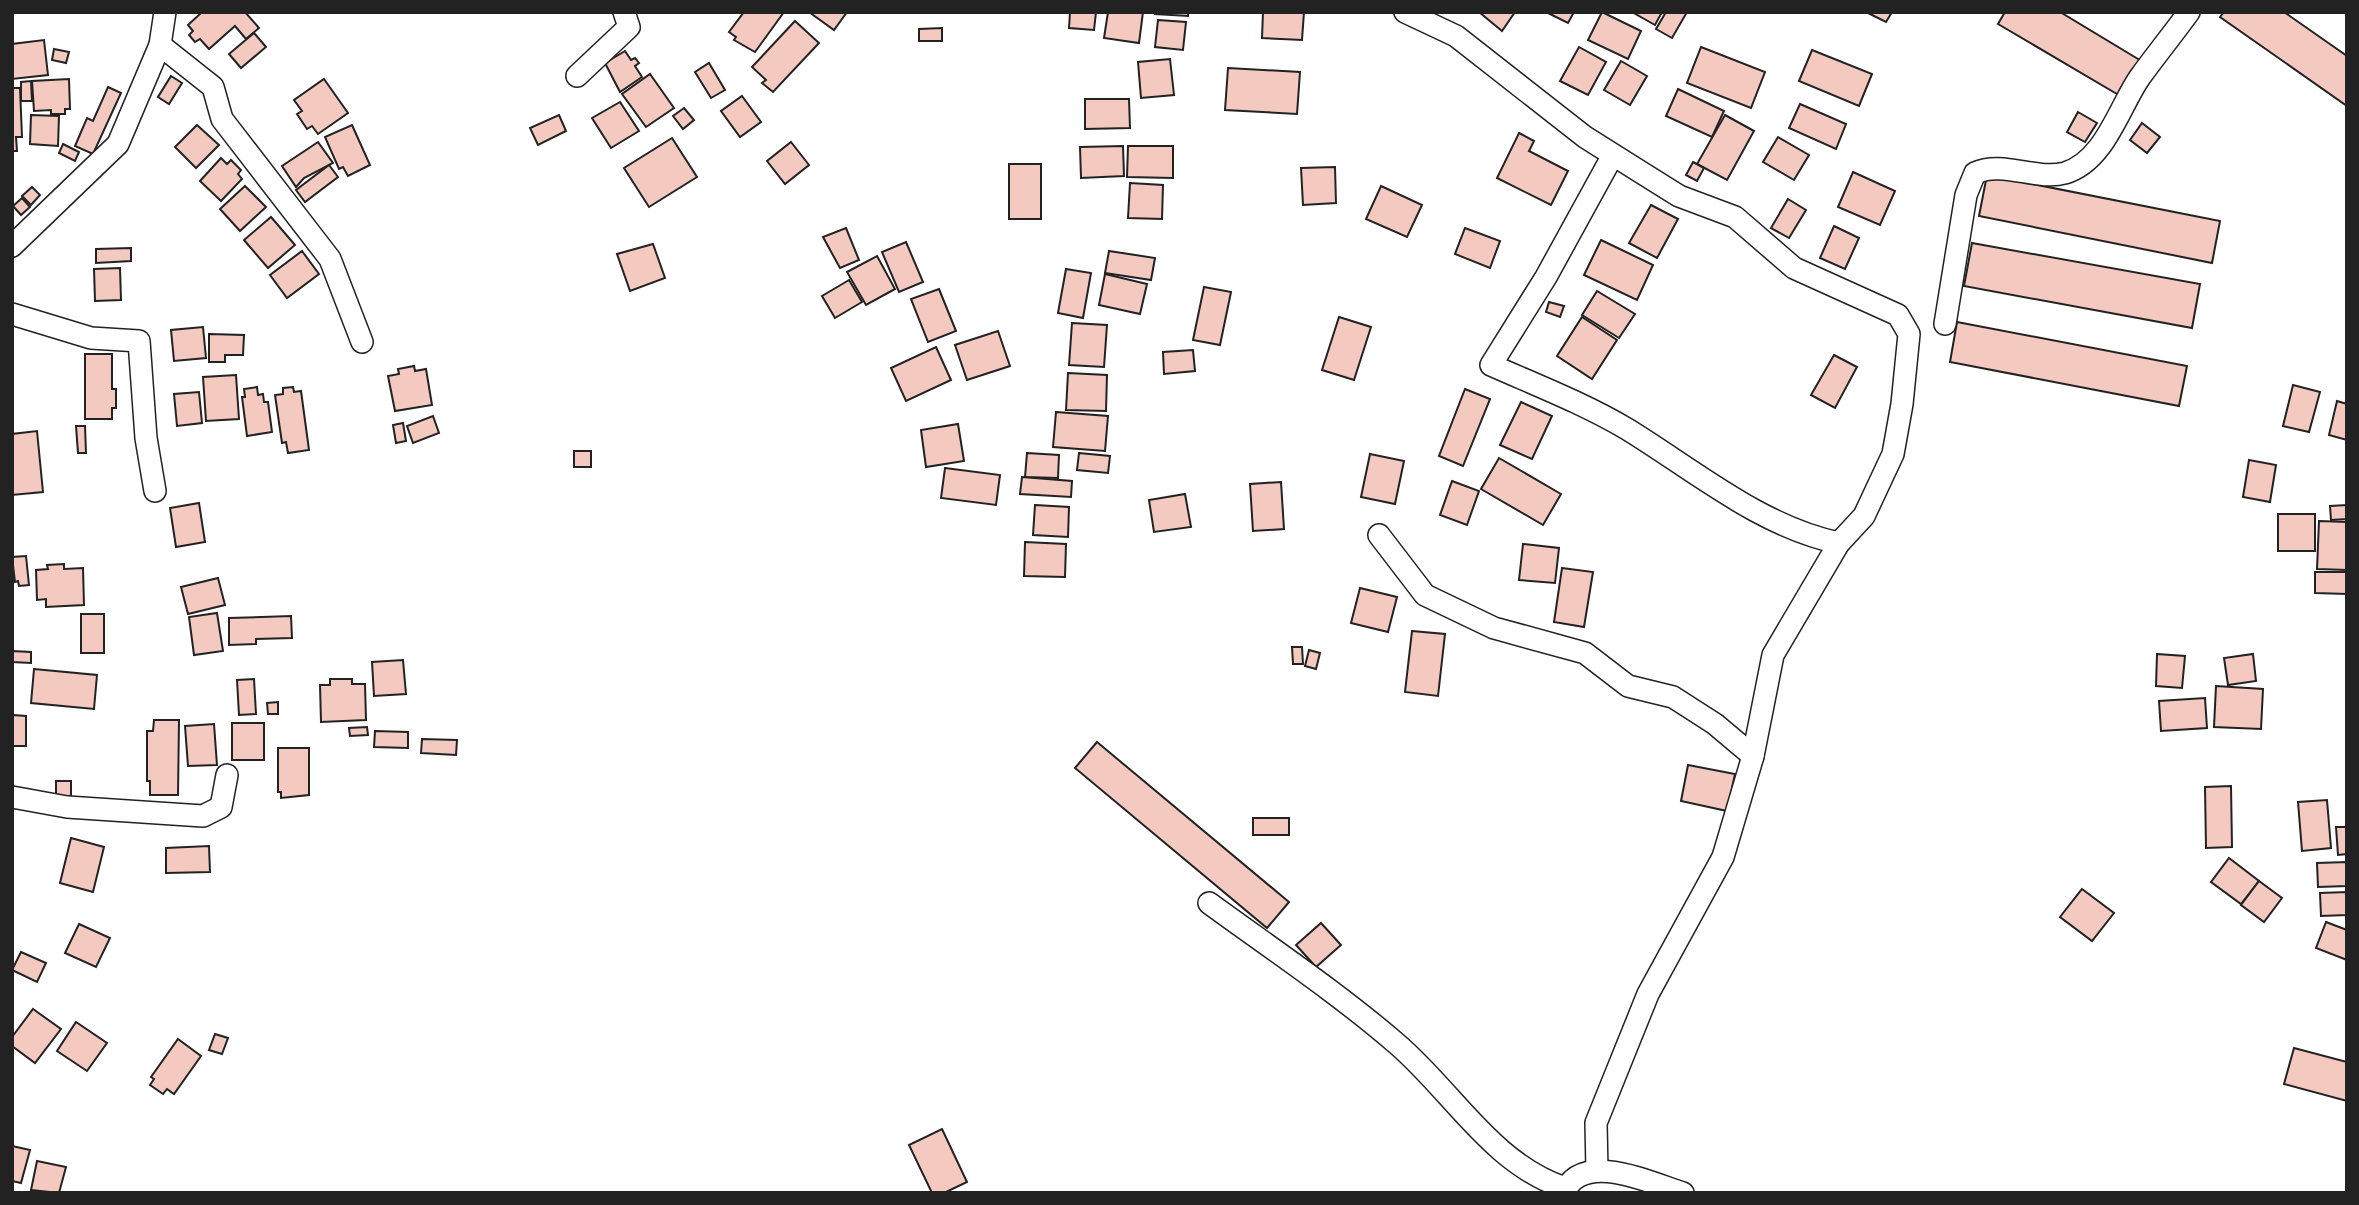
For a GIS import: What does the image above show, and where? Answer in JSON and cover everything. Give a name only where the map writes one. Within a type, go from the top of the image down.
[{"type":"street","points":[[12,246],[118,144],[160,45],[165,12]]},
{"type":"street","points":[[577,76],[629,27],[624,12]]},
{"type":"street","points":[[1405,12],[1456,36],[1585,137],[1613,155],[1679,196],[1735,217],[1794,268],[1898,315],[1909,334],[1902,404],[1893,454],[1864,516],[1839,543],[1773,655],[1753,756],[1723,857],[1648,994],[1596,1123],[1597,1171]]},
{"type":"street","points":[[1945,324],[1966,195],[1975,173],[1986,168],[2056,174],[2078,167],[2102,142],[2139,78],[2189,12]]},
{"type":"street","points":[[160,45],[213,87],[222,119],[330,259],[362,342]]},
{"type":"street","points":[[1613,155],[1546,277],[1491,365],[1624,428],[1728,494],[1805,536],[1839,543]]},
{"type":"street","points":[[12,314],[91,338],[139,341],[146,438],[155,491]]},
{"type":"street","points":[[1379,535],[1425,595],[1494,628],[1585,653],[1628,686],[1674,697],[1715,724],[1753,756]]},
{"type":"street","points":[[12,797],[67,807],[203,816],[221,807],[227,775]]},
{"type":"street","points":[[1209,903],[1354,1007],[1401,1047],[1483,1136],[1547,1182],[1564,1191],[1575,1178],[1597,1171],[1629,1174],[1683,1193]]},
{"type":"building","points":[[202,12],[245,12],[259,28],[246,39],[235,26],[209,49],[200,39],[195,42],[189,35],[193,31],[188,25]]},
{"type":"building","points":[[744,12],[784,12],[755,52],[734,40],[736,37],[729,32]]},
{"type":"building","points":[[809,12],[847,12],[834,30]]},
{"type":"building","points":[[1070,12],[1096,12],[1094,30],[1069,28]]},
{"type":"building","points":[[1108,12],[1143,12],[1139,43],[1104,38]]},
{"type":"building","points":[[1188,12],[1188,16],[1155,14]]},
{"type":"building","points":[[1263,12],[1304,12],[1302,40],[1262,38]]},
{"type":"building","points":[[1479,12],[1515,12],[1502,31]]},
{"type":"building","points":[[1546,12],[1574,12],[1568,23]]},
{"type":"building","points":[[1602,12],[1641,31],[1628,59],[1588,40]]},
{"type":"building","points":[[1632,12],[1662,12],[1655,25]]},
{"type":"building","points":[[1666,12],[1687,12],[1672,38],[1656,29]]},
{"type":"building","points":[[1866,12],[1892,12],[1886,22]]},
{"type":"building","points":[[2005,12],[2060,12],[2143,62],[2122,97],[1998,24]]},
{"type":"building","points":[[2224,12],[2284,12],[2347,56],[2347,106],[2220,17]]},
{"type":"building","points":[[1158,20],[1186,22],[1183,50],[1155,47]]},
{"type":"building","points":[[795,21],[819,43],[773,92],[762,83],[766,80],[752,67]]},
{"type":"building","points":[[942,28],[942,41],[919,41],[919,29]]},
{"type":"building","points":[[254,33],[266,47],[241,68],[229,54]]},
{"type":"building","points":[[44,40],[48,75],[12,79],[12,44]]},
{"type":"building","points":[[1579,47],[1606,62],[1588,95],[1560,81]]},
{"type":"building","points":[[1701,47],[1765,72],[1751,108],[1687,83]]},
{"type":"building","points":[[54,49],[69,52],[66,63],[52,60]]},
{"type":"building","points":[[1812,50],[1872,74],[1859,106],[1799,81]]},
{"type":"building","points":[[625,51],[631,60],[635,58],[639,63],[635,66],[642,77],[620,92],[605,63]]},
{"type":"building","points":[[1170,59],[1174,95],[1141,98],[1138,62]]},
{"type":"building","points":[[1621,61],[1647,76],[1630,105],[1604,90]]},
{"type":"building","points":[[709,63],[725,90],[711,98],[695,72]]},
{"type":"building","points":[[1228,68],[1300,72],[1297,114],[1225,110]]},
{"type":"building","points":[[650,74],[674,108],[646,127],[622,94]]},
{"type":"building","points":[[171,76],[182,83],[169,104],[158,97]]},
{"type":"building","points":[[69,79],[70,109],[65,109],[65,114],[51,114],[51,110],[34,111],[32,81]]},
{"type":"building","points":[[324,79],[348,113],[318,134],[312,126],[307,129],[297,114],[302,111],[294,100]]},
{"type":"building","points":[[31,81],[32,101],[21,101],[21,82]]},
{"type":"building","points":[[108,87],[121,93],[93,154],[75,146],[87,118],[93,121]]},
{"type":"building","points":[[12,88],[20,88],[22,137],[16,137],[17,151],[12,151]]},
{"type":"building","points":[[1678,89],[1724,111],[1712,137],[1666,116]]},
{"type":"building","points":[[742,96],[761,122],[740,137],[721,111]]},
{"type":"building","points":[[1085,99],[1129,99],[1130,128],[1085,129]]},
{"type":"building","points":[[620,102],[639,131],[611,148],[592,118]]},
{"type":"building","points":[[1800,104],[1846,124],[1836,149],[1789,128]]},
{"type":"building","points":[[684,108],[694,120],[683,129],[673,116]]},
{"type":"building","points":[[2078,112],[2097,123],[2085,142],[2067,132]]},
{"type":"building","points":[[31,115],[59,116],[58,146],[30,144]]},
{"type":"building","points":[[559,115],[566,131],[538,145],[530,128]]},
{"type":"building","points":[[1725,115],[1754,131],[1727,180],[1697,164]]},
{"type":"building","points":[[2142,123],[2160,137],[2147,153],[2130,140]]},
{"type":"building","points":[[197,125],[219,145],[196,168],[175,147]]},
{"type":"building","points":[[352,125],[370,165],[348,176],[343,167],[339,169],[325,137]]},
{"type":"building","points":[[1519,133],[1534,141],[1529,151],[1568,171],[1551,205],[1497,178]]},
{"type":"building","points":[[1778,137],[1809,155],[1794,180],[1763,162]]},
{"type":"building","points":[[672,138],[697,177],[649,207],[624,168]]},
{"type":"building","points":[[318,142],[333,163],[304,178],[296,187],[282,166]]},
{"type":"building","points":[[791,142],[809,165],[785,184],[767,161]]},
{"type":"building","points":[[63,144],[79,152],[75,161],[59,153]]},
{"type":"building","points":[[1123,146],[1124,176],[1081,178],[1080,147]]},
{"type":"building","points":[[1128,146],[1173,146],[1173,178],[1127,177]]},
{"type":"building","points":[[221,158],[227,164],[231,160],[241,170],[238,174],[242,179],[221,201],[200,181]]},
{"type":"building","points":[[1693,162],[1704,168],[1697,181],[1686,175]]},
{"type":"building","points":[[1009,164],[1041,164],[1041,219],[1009,219]]},
{"type":"building","points":[[329,165],[338,177],[305,202],[296,190]]},
{"type":"building","points":[[1335,167],[1336,203],[1303,205],[1301,168]]},
{"type":"building","points":[[1853,172],[1895,191],[1880,225],[1838,207]]},
{"type":"building","points":[[1987,175],[2220,221],[2212,263],[1979,216]]},
{"type":"building","points":[[1130,183],[1163,185],[1162,219],[1128,218]]},
{"type":"building","points":[[245,186],[266,207],[240,231],[220,209]]},
{"type":"building","points":[[1381,186],[1422,205],[1407,237],[1366,219]]},
{"type":"building","points":[[32,187],[40,195],[31,205],[22,196]]},
{"type":"building","points":[[22,198],[30,207],[21,215],[13,206]]},
{"type":"building","points":[[1788,199],[1806,210],[1789,238],[1771,228]]},
{"type":"building","points":[[1651,205],[1678,219],[1657,258],[1629,243]]},
{"type":"building","points":[[271,217],[295,245],[268,268],[244,240]]},
{"type":"building","points":[[1834,226],[1859,238],[1845,269],[1820,258]]},
{"type":"building","points":[[846,228],[859,260],[840,268],[823,237]]},
{"type":"building","points":[[1465,228],[1500,241],[1490,268],[1455,254]]},
{"type":"building","points":[[1601,240],[1653,265],[1637,300],[1584,275]]},
{"type":"building","points":[[906,242],[923,282],[899,292],[882,252]]},
{"type":"building","points":[[1972,243],[2200,284],[2192,328],[1964,286]]},
{"type":"building","points":[[653,244],[665,278],[630,291],[617,254]]},
{"type":"building","points":[[131,248],[131,261],[96,263],[96,249]]},
{"type":"building","points":[[302,251],[319,274],[287,298],[270,275]]},
{"type":"building","points":[[1109,251],[1155,258],[1151,280],[1105,273]]},
{"type":"building","points":[[877,256],[895,289],[866,305],[847,272]]},
{"type":"building","points":[[120,268],[121,300],[95,301],[94,269]]},
{"type":"building","points":[[1066,269],[1091,273],[1083,318],[1058,313]]},
{"type":"building","points":[[1105,274],[1147,284],[1140,314],[1099,305]]},
{"type":"building","points":[[849,280],[862,302],[835,318],[822,296]]},
{"type":"building","points":[[1204,287],[1231,292],[1220,345],[1193,340]]},
{"type":"building","points":[[939,289],[956,331],[928,342],[911,299]]},
{"type":"building","points":[[1597,291],[1635,314],[1619,338],[1582,315]]},
{"type":"building","points":[[1549,302],[1564,306],[1560,317],[1546,312]]},
{"type":"building","points":[[1339,317],[1371,327],[1354,380],[1322,370]]},
{"type":"building","points":[[1582,317],[1617,340],[1592,379],[1557,356]]},
{"type":"building","points":[[1957,322],[2187,366],[2179,406],[1950,362]]},
{"type":"building","points":[[1072,323],[1107,325],[1104,367],[1069,365]]},
{"type":"building","points":[[203,327],[206,358],[174,361],[171,330]]},
{"type":"building","points":[[998,331],[1010,366],[967,380],[955,345]]},
{"type":"building","points":[[209,334],[244,335],[243,355],[225,355],[225,362],[209,362]]},
{"type":"building","points":[[936,347],[951,380],[906,401],[891,368]]},
{"type":"building","points":[[1193,350],[1195,371],[1164,374],[1163,352]]},
{"type":"building","points":[[85,354],[112,354],[112,389],[116,389],[116,408],[112,408],[112,419],[85,419]]},
{"type":"building","points":[[1834,355],[1857,367],[1835,408],[1811,395]]},
{"type":"building","points":[[414,366],[415,371],[426,369],[432,405],[395,411],[388,376],[399,374],[398,369]]},
{"type":"building","points":[[1068,373],[1107,375],[1106,411],[1066,410]]},
{"type":"building","points":[[236,375],[239,419],[206,421],[203,377]]},
{"type":"building","points":[[2293,385],[2320,392],[2309,432],[2283,426]]},
{"type":"building","points":[[257,387],[258,395],[263,394],[264,402],[268,402],[272,432],[247,436],[242,397],[245,397],[244,389]]},
{"type":"building","points":[[293,387],[294,392],[301,391],[309,450],[288,453],[286,442],[282,443],[275,395],[283,394],[283,388]]},
{"type":"building","points":[[1465,389],[1490,399],[1463,466],[1439,456]]},
{"type":"building","points":[[199,392],[202,423],[177,426],[174,394]]},
{"type":"building","points":[[2337,401],[2347,404],[2347,440],[2329,435]]},
{"type":"building","points":[[1521,402],[1552,416],[1532,459],[1500,445]]},
{"type":"building","points":[[1056,412],[1108,416],[1105,451],[1053,447]]},
{"type":"building","points":[[433,416],[439,433],[413,443],[407,426]]},
{"type":"building","points":[[403,423],[406,441],[396,443],[393,425]]},
{"type":"building","points":[[958,424],[964,461],[926,467],[921,430]]},
{"type":"building","points":[[76,426],[85,426],[86,453],[78,453]]},
{"type":"building","points":[[37,431],[43,492],[12,495],[12,434]]},
{"type":"building","points":[[574,451],[591,451],[591,467],[574,467]]},
{"type":"building","points":[[1027,453],[1059,455],[1058,478],[1025,477]]},
{"type":"building","points":[[1079,453],[1110,456],[1108,473],[1077,470]]},
{"type":"building","points":[[1370,454],[1404,461],[1395,504],[1361,497]]},
{"type":"building","points":[[1499,458],[1561,494],[1543,525],[1481,489]]},
{"type":"building","points":[[2249,460],[2276,465],[2270,502],[2243,497]]},
{"type":"building","points":[[945,468],[1000,475],[996,505],[941,498]]},
{"type":"building","points":[[1022,477],[1072,481],[1071,497],[1020,494]]},
{"type":"building","points":[[1452,481],[1479,491],[1467,525],[1440,515]]},
{"type":"building","points":[[1281,482],[1284,529],[1253,531],[1250,484]]},
{"type":"building","points":[[1185,494],[1191,527],[1154,532],[1149,500]]},
{"type":"building","points":[[199,503],[205,542],[176,547],[170,508]]},
{"type":"building","points":[[1035,505],[1069,507],[1068,537],[1033,535]]},
{"type":"building","points":[[2347,505],[2347,519],[2331,520],[2330,506]]},
{"type":"building","points":[[2278,514],[2315,514],[2315,551],[2278,551]]},
{"type":"building","points":[[2319,521],[2347,522],[2347,570],[2317,569]]},
{"type":"building","points":[[1025,542],[1066,544],[1065,577],[1024,576]]},
{"type":"building","points":[[1523,544],[1559,548],[1555,583],[1519,580]]},
{"type":"building","points":[[26,556],[29,585],[19,586],[18,581],[15,582],[12,557]]},
{"type":"building","points":[[64,564],[64,569],[83,568],[84,605],[46,607],[46,599],[37,600],[36,570],[48,569],[47,565]]},
{"type":"building","points":[[1562,568],[1593,572],[1584,627],[1554,622]]},
{"type":"building","points":[[2315,572],[2347,572],[2347,594],[2315,593]]},
{"type":"building","points":[[218,578],[225,605],[188,614],[181,587]]},
{"type":"building","points":[[1360,588],[1397,597],[1388,632],[1351,623]]},
{"type":"building","points":[[217,613],[223,651],[194,655],[189,617]]},
{"type":"building","points":[[81,614],[104,614],[104,653],[81,653]]},
{"type":"building","points":[[291,616],[292,638],[256,639],[256,644],[229,645],[229,618]]},
{"type":"building","points":[[1412,631],[1445,634],[1438,696],[1405,692]]},
{"type":"building","points":[[1292,647],[1302,647],[1303,664],[1293,664]]},
{"type":"building","points":[[1309,650],[1320,653],[1316,669],[1305,666]]},
{"type":"building","points":[[12,651],[31,652],[31,663],[12,662]]},
{"type":"building","points":[[2157,654],[2185,656],[2182,688],[2156,686]]},
{"type":"building","points":[[2253,654],[2256,681],[2228,685],[2224,658]]},
{"type":"building","points":[[403,660],[406,694],[374,696],[372,662]]},
{"type":"building","points":[[34,669],[97,675],[94,709],[31,703]]},
{"type":"building","points":[[254,679],[256,714],[239,715],[237,680]]},
{"type":"building","points":[[330,679],[352,679],[352,684],[365,684],[366,720],[321,722],[320,685],[330,685]]},
{"type":"building","points":[[2216,686],[2263,689],[2261,729],[2214,727]]},
{"type":"building","points":[[2205,698],[2207,728],[2161,731],[2159,701]]},
{"type":"building","points":[[278,702],[278,714],[268,714],[267,703]]},
{"type":"building","points":[[13,715],[26,716],[26,746],[12,746]]},
{"type":"building","points":[[154,720],[179,720],[178,795],[150,795],[150,781],[147,781],[147,731],[153,731]]},
{"type":"building","points":[[232,723],[264,723],[264,760],[232,760]]},
{"type":"building","points":[[214,724],[217,765],[188,766],[185,726]]},
{"type":"building","points":[[367,727],[368,735],[350,736],[349,728]]},
{"type":"building","points":[[375,731],[408,732],[408,748],[374,747]]},
{"type":"building","points":[[422,739],[457,740],[456,755],[421,753]]},
{"type":"building","points":[[1097,742],[1289,902],[1267,928],[1075,768]]},
{"type":"building","points":[[278,748],[309,748],[309,795],[281,798],[281,792],[278,792]]},
{"type":"building","points":[[1688,765],[1735,774],[1727,811],[1681,801]]},
{"type":"building","points":[[56,781],[71,781],[71,797],[56,797]]},
{"type":"building","points":[[2231,786],[2232,847],[2206,848],[2205,787]]},
{"type":"building","points":[[2327,800],[2331,848],[2302,851],[2298,802]]},
{"type":"building","points":[[1253,818],[1289,818],[1289,835],[1253,835]]},
{"type":"building","points":[[2336,827],[2347,827],[2347,854],[2338,855]]},
{"type":"building","points":[[71,838],[104,847],[93,892],[60,883]]},
{"type":"building","points":[[209,846],[210,872],[166,873],[166,848]]},
{"type":"building","points":[[2229,858],[2259,881],[2241,904],[2211,882]]},
{"type":"building","points":[[2347,862],[2347,886],[2318,887],[2317,863]]},
{"type":"building","points":[[2259,881],[2282,898],[2264,922],[2241,905]]},
{"type":"building","points":[[2082,889],[2114,913],[2092,941],[2060,917]]},
{"type":"building","points":[[2347,892],[2347,915],[2321,916],[2320,893]]},
{"type":"building","points":[[2326,922],[2347,930],[2347,960],[2316,948]]},
{"type":"building","points":[[1321,923],[1341,945],[1316,967],[1296,945]]},
{"type":"building","points":[[79,924],[110,938],[96,967],[65,953]]},
{"type":"building","points":[[21,952],[46,963],[37,982],[12,970]]},
{"type":"building","points":[[33,1009],[61,1029],[35,1063],[12,1046],[12,1037]]},
{"type":"building","points":[[76,1022],[107,1043],[87,1071],[57,1051]]},
{"type":"building","points":[[215,1034],[228,1038],[222,1054],[209,1050]]},
{"type":"building","points":[[178,1039],[201,1056],[174,1094],[167,1089],[163,1094],[150,1085],[154,1079],[151,1077]]},
{"type":"building","points":[[2294,1048],[2347,1062],[2347,1101],[2284,1084]]},
{"type":"building","points":[[942,1129],[967,1182],[944,1193],[932,1193],[909,1145]]},
{"type":"building","points":[[12,1146],[30,1150],[21,1183],[12,1181]]},
{"type":"building","points":[[37,1161],[66,1167],[59,1193],[31,1190]]}]
